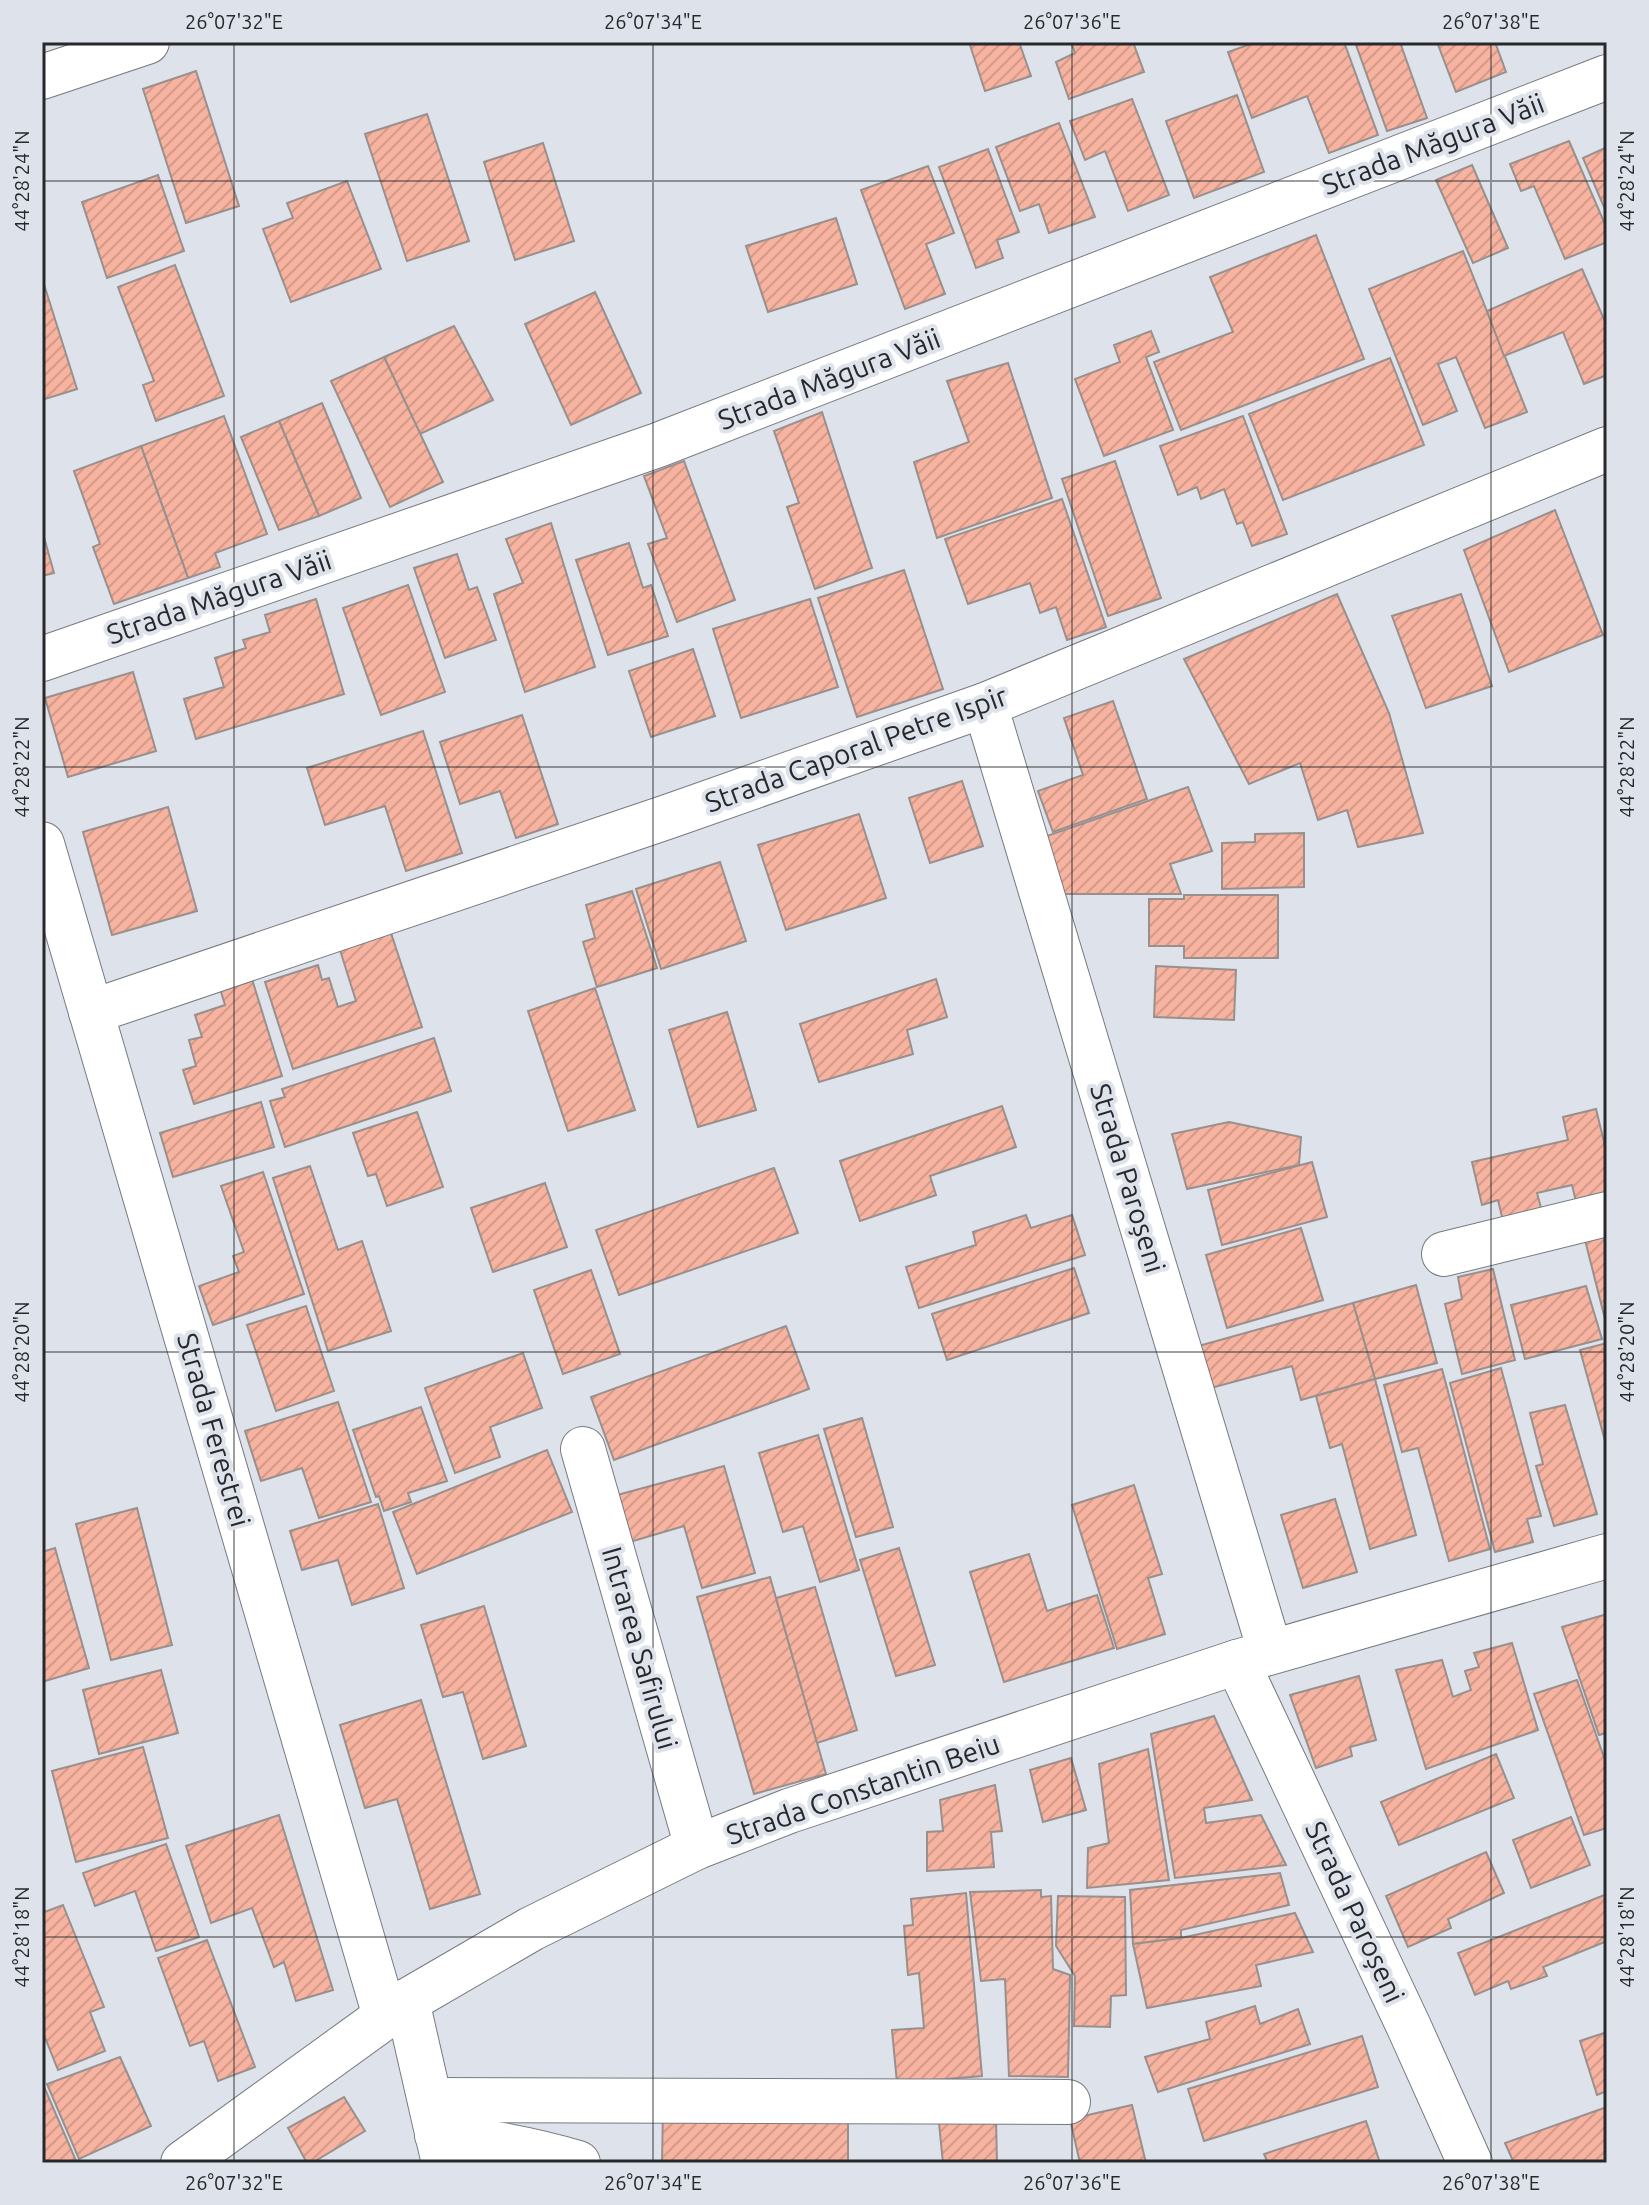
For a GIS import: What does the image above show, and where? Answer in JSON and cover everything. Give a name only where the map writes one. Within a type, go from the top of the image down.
[{"type":"street","points":[[42,77],[147,42]]},
{"type":"street","name":"Strada Măgura Văii","points":[[42,659],[658,445],[1607,77]]},
{"type":"street","name":"Strada Caporal Petre Ispir","points":[[91,1012],[667,817],[985,705],[1607,449]]},
{"type":"street","name":"Strada Paroșeni","points":[[985,705],[1254,1656],[1409,2027],[1470,2163]]},
{"type":"street","name":"Strada Ferestrei","points":[[42,844],[396,2008],[437,2132]]},
{"type":"street","points":[[1444,1254],[1607,1214]]},
{"type":"street","name":"Intrarea Safirului","points":[[583,1449],[697,1847]]},
{"type":"street","name":"Strada Constantin Beiu","points":[[183,2163],[396,2008],[531,1929],[697,1847],[789,1811],[1254,1656],[1607,1556]]},
{"type":"street","points":[[437,2132],[1068,2102]]},
{"type":"street","points":[[437,2132],[578,2163]]},
{"type":"building","points":[[969,42],[1019,42],[1031,76],[985,91]]},
{"type":"building","points":[[1071,42],[1133,42],[1144,72],[1069,99],[1056,62],[1075,53]]},
{"type":"building","points":[[1256,42],[1344,42],[1378,135],[1329,153],[1307,96],[1252,118],[1228,52]]},
{"type":"building","points":[[1355,42],[1409,42],[1401,45],[1427,118],[1387,131]]},
{"type":"building","points":[[1437,42],[1495,42],[1506,72],[1456,92]]},
{"type":"building","points":[[196,71],[239,206],[186,223],[143,89]]},
{"type":"building","points":[[1237,95],[1264,172],[1194,198],[1166,121]]},
{"type":"building","points":[[1132,99],[1169,195],[1128,211],[1105,151],[1085,160],[1070,121]]},
{"type":"building","points":[[427,114],[469,241],[407,261],[365,134]]},
{"type":"building","points":[[1059,123],[1095,217],[1049,233],[1039,204],[1020,211],[996,147]]},
{"type":"building","points":[[1569,141],[1607,229],[1607,242],[1565,259],[1534,186],[1521,191],[1510,164]]},
{"type":"building","points":[[543,143],[574,241],[515,260],[484,162]]},
{"type":"building","points":[[1607,147],[1607,214],[1583,158]]},
{"type":"building","points":[[988,149],[1019,232],[997,240],[1003,258],[976,268],[939,167]]},
{"type":"building","points":[[1472,165],[1508,248],[1473,263],[1436,180]]},
{"type":"building","points":[[928,166],[954,233],[926,244],[945,294],[905,309],[861,190]]},
{"type":"building","points":[[158,175],[184,251],[107,278],[82,202]]},
{"type":"building","points":[[347,181],[381,269],[291,302],[263,229],[293,218],[287,203]]},
{"type":"building","points":[[836,218],[857,284],[768,312],[746,246]]},
{"type":"building","points":[[1316,235],[1364,359],[1181,430],[1154,362],[1233,332],[1210,277]]},
{"type":"building","points":[[1463,251],[1527,412],[1485,428],[1456,357],[1438,364],[1457,411],[1423,425],[1369,289]]},
{"type":"building","points":[[175,265],[224,396],[156,421],[143,385],[154,381],[118,287]]},
{"type":"building","points":[[1582,269],[1607,326],[1607,375],[1584,384],[1563,332],[1504,356],[1487,311]]},
{"type":"building","points":[[42,278],[77,389],[42,400]]},
{"type":"building","points":[[595,292],[641,393],[571,425],[525,324]]},
{"type":"building","points":[[454,326],[493,400],[420,434],[384,357]]},
{"type":"building","points":[[1151,331],[1159,352],[1146,357],[1173,430],[1104,456],[1075,379],[1120,362],[1114,345]]},
{"type":"building","points":[[384,357],[443,482],[390,507],[331,381]]},
{"type":"building","points":[[1390,358],[1424,445],[1283,500],[1249,414]]},
{"type":"building","points":[[1008,363],[1052,498],[937,538],[914,462],[969,442],[947,381]]},
{"type":"building","points":[[322,403],[361,498],[319,516],[279,421]]},
{"type":"building","points":[[822,412],[872,568],[815,589],[787,507],[799,503],[774,431]]},
{"type":"building","points":[[224,416],[267,534],[215,553],[220,567],[188,578],[141,446]]},
{"type":"building","points":[[1243,416],[1287,534],[1252,546],[1243,522],[1237,524],[1224,489],[1201,499],[1197,487],[1178,495],[1160,446]]},
{"type":"building","points":[[279,421],[319,516],[279,530],[241,437]]},
{"type":"building","points":[[141,446],[188,578],[114,604],[93,547],[100,544],[74,471]]},
{"type":"building","points":[[684,461],[735,600],[677,622],[648,544],[667,538],[644,476]]},
{"type":"building","points":[[1115,461],[1161,598],[1108,616],[1062,479]]},
{"type":"building","points":[[1062,499],[1106,627],[1067,640],[1056,607],[1040,613],[1030,583],[968,604],[945,539]]},
{"type":"building","points":[[1555,510],[1603,635],[1509,672],[1464,550]]},
{"type":"building","points":[[551,523],[595,667],[525,692],[494,594],[523,583],[506,539]]},
{"type":"building","points":[[42,530],[54,573],[42,576]]},
{"type":"building","points":[[629,543],[643,588],[651,585],[668,636],[608,655],[576,560]]},
{"type":"building","points":[[457,554],[469,590],[477,587],[496,640],[445,658],[414,568]]},
{"type":"building","points":[[904,570],[943,689],[857,717],[818,598]]},
{"type":"building","points":[[408,585],[445,692],[381,715],[343,608]]},
{"type":"building","points":[[1337,594],[1389,713],[1423,833],[1358,847],[1347,810],[1318,820],[1300,763],[1249,784],[1184,659]]},
{"type":"building","points":[[1461,594],[1492,686],[1426,708],[1392,616]]},
{"type":"building","points":[[316,599],[344,694],[196,739],[184,699],[224,687],[215,658],[246,648],[243,640],[270,632],[265,615]]},
{"type":"building","points":[[810,599],[838,687],[741,718],[713,629]]},
{"type":"building","points":[[693,649],[715,716],[651,737],[629,671]]},
{"type":"building","points":[[133,672],[156,751],[68,777],[45,698]]},
{"type":"building","points":[[1113,701],[1147,799],[1053,832],[1038,791],[1083,775],[1064,718]]},
{"type":"building","points":[[522,715],[558,824],[516,838],[500,791],[460,804],[440,742]]},
{"type":"building","points":[[423,731],[462,853],[406,871],[385,806],[325,825],[307,768]]},
{"type":"building","points":[[962,781],[983,846],[930,863],[909,798]]},
{"type":"building","points":[[1188,787],[1212,851],[1170,864],[1181,894],[1059,894],[1041,838]]},
{"type":"building","points":[[168,807],[197,911],[112,935],[83,832]]},
{"type":"building","points":[[859,814],[886,898],[786,930],[758,845]]},
{"type":"building","points":[[1304,833],[1304,887],[1222,889],[1222,843],[1255,842],[1255,834]]},
{"type":"building","points":[[720,862],[746,941],[661,969],[636,889]]},
{"type":"building","points":[[632,891],[657,968],[597,987],[583,942],[595,938],[586,905]]},
{"type":"building","points":[[1184,895],[1278,895],[1278,958],[1184,958],[1184,946],[1149,946],[1149,899],[1184,899]]},
{"type":"building","points":[[391,933],[422,1027],[293,1069],[265,982],[318,965],[322,980],[329,978],[338,1007],[356,1001],[340,950]]},
{"type":"building","points":[[1156,966],[1236,970],[1234,1020],[1154,1017]]},
{"type":"building","points":[[251,976],[282,1076],[194,1104],[183,1070],[196,1066],[189,1040],[202,1037],[195,1015],[225,1005],[219,985]]},
{"type":"building","points":[[936,979],[947,1017],[907,1030],[913,1054],[819,1082],[800,1024]]},
{"type":"building","points":[[595,988],[635,1110],[568,1131],[528,1011]]},
{"type":"building","points":[[727,1012],[756,1110],[698,1127],[669,1030]]},
{"type":"building","points":[[434,1038],[451,1091],[285,1147],[270,1101],[285,1097],[282,1089]]},
{"type":"building","points":[[261,1102],[274,1147],[173,1177],[160,1133]]},
{"type":"building","points":[[1002,1106],[1016,1147],[930,1176],[936,1195],[860,1221],[840,1161]]},
{"type":"building","points":[[1596,1109],[1607,1154],[1607,1203],[1578,1210],[1572,1185],[1537,1193],[1543,1215],[1504,1225],[1498,1200],[1482,1205],[1472,1162],[1568,1140],[1563,1117]]},
{"type":"building","points":[[417,1112],[443,1187],[387,1206],[376,1174],[368,1176],[353,1133]]},
{"type":"building","points":[[1229,1122],[1301,1137],[1299,1165],[1187,1189],[1172,1134]]},
{"type":"building","points":[[1312,1162],[1327,1217],[1222,1245],[1208,1190]]},
{"type":"building","points":[[310,1166],[338,1250],[362,1241],[391,1331],[328,1351],[273,1178]]},
{"type":"building","points":[[774,1168],[798,1233],[619,1295],[596,1230]]},
{"type":"building","points":[[263,1172],[304,1294],[213,1325],[199,1286],[239,1272],[233,1256],[244,1252],[221,1186]]},
{"type":"building","points":[[545,1183],[567,1247],[493,1272],[471,1208]]},
{"type":"building","points":[[1026,1215],[1031,1228],[1072,1215],[1085,1255],[919,1308],[906,1267],[976,1245],[973,1232]]},
{"type":"building","points":[[1301,1228],[1323,1300],[1227,1328],[1206,1255]]},
{"type":"building","points":[[1607,1230],[1607,1322],[1606,1323],[1584,1236]]},
{"type":"building","points":[[1074,1268],[1089,1313],[947,1360],[932,1314]]},
{"type":"building","points":[[1493,1269],[1515,1360],[1462,1374],[1445,1304],[1462,1299],[1458,1277]]},
{"type":"building","points":[[591,1270],[620,1354],[563,1374],[534,1290]]},
{"type":"building","points":[[1416,1285],[1437,1363],[1375,1379],[1353,1303]]},
{"type":"building","points":[[1586,1286],[1602,1339],[1525,1359],[1511,1305]]},
{"type":"building","points":[[1353,1303],[1375,1379],[1301,1400],[1292,1366],[1207,1389],[1195,1347]]},
{"type":"building","points":[[306,1306],[334,1391],[276,1411],[247,1325]]},
{"type":"building","points":[[786,1326],[809,1389],[614,1460],[591,1397]]},
{"type":"building","points":[[1607,1343],[1607,1448],[1580,1350]]},
{"type":"building","points":[[523,1353],[542,1408],[490,1427],[500,1457],[455,1473],[425,1388]]},
{"type":"building","points":[[1501,1368],[1541,1516],[1527,1519],[1533,1542],[1495,1552],[1450,1383]]},
{"type":"building","points":[[1442,1369],[1490,1549],[1449,1561],[1418,1448],[1402,1452],[1384,1385]]},
{"type":"building","points":[[1375,1379],[1416,1535],[1370,1549],[1342,1444],[1330,1448],[1316,1396]]},
{"type":"building","points":[[338,1402],[371,1502],[319,1518],[302,1468],[261,1481],[245,1431]]},
{"type":"building","points":[[1565,1405],[1597,1514],[1554,1526],[1536,1466],[1543,1464],[1530,1413]]},
{"type":"building","points":[[421,1407],[447,1481],[408,1493],[411,1502],[384,1511],[379,1496],[376,1497],[353,1430]]},
{"type":"building","points":[[862,1418],[893,1527],[856,1537],[824,1429]]},
{"type":"building","points":[[818,1435],[859,1570],[820,1582],[803,1526],[783,1532],[759,1453]]},
{"type":"building","points":[[547,1450],[572,1512],[417,1574],[393,1512]]},
{"type":"building","points":[[724,1466],[755,1573],[702,1588],[684,1526],[623,1544],[610,1497]]},
{"type":"building","points":[[1134,1485],[1162,1574],[1148,1578],[1165,1634],[1117,1649],[1072,1505]]},
{"type":"building","points":[[1335,1499],[1357,1572],[1303,1588],[1281,1515]]},
{"type":"building","points":[[378,1504],[404,1588],[352,1605],[338,1560],[302,1570],[290,1531]]},
{"type":"building","points":[[137,1508],[172,1645],[111,1660],[76,1524]]},
{"type":"building","points":[[55,1548],[89,1668],[42,1682],[42,1552]]},
{"type":"building","points":[[899,1548],[935,1665],[896,1676],[860,1560]]},
{"type":"building","points":[[1029,1554],[1047,1611],[1097,1595],[1114,1648],[1004,1682],[970,1572]]},
{"type":"building","points":[[770,1577],[826,1774],[754,1794],[697,1597]]},
{"type":"building","points":[[815,1587],[857,1730],[817,1743],[776,1598]]},
{"type":"building","points":[[484,1606],[526,1746],[483,1759],[463,1692],[443,1697],[421,1625]]},
{"type":"building","points":[[1607,1614],[1607,1733],[1599,1735],[1562,1627]]},
{"type":"building","points":[[1512,1643],[1538,1730],[1426,1769],[1396,1670],[1442,1660],[1453,1697],[1471,1690],[1465,1671],[1479,1667],[1474,1653]]},
{"type":"building","points":[[161,1670],[178,1733],[99,1754],[83,1690]]},
{"type":"building","points":[[1359,1676],[1376,1740],[1350,1747],[1352,1756],[1316,1768],[1290,1695]]},
{"type":"building","points":[[1577,1680],[1607,1766],[1607,1828],[1584,1835],[1534,1694]]},
{"type":"building","points":[[421,1700],[480,1894],[430,1909],[397,1799],[365,1808],[340,1725]]},
{"type":"building","points":[[1214,1716],[1252,1800],[1204,1808],[1206,1823],[1261,1815],[1286,1865],[1175,1878],[1151,1734]]},
{"type":"building","points":[[143,1747],[168,1838],[76,1862],[52,1771]]},
{"type":"building","points":[[1148,1749],[1169,1880],[1087,1888],[1088,1848],[1109,1843],[1099,1764]]},
{"type":"building","points":[[1496,1754],[1514,1798],[1399,1845],[1381,1802]]},
{"type":"building","points":[[1071,1758],[1086,1810],[1043,1822],[1030,1770]]},
{"type":"building","points":[[995,1785],[1002,1831],[991,1832],[994,1867],[927,1871],[927,1832],[943,1831],[940,1800]]},
{"type":"building","points":[[279,1815],[333,1990],[296,2001],[284,1962],[274,1967],[252,1908],[211,1923],[186,1846]]},
{"type":"building","points":[[1571,1817],[1590,1865],[1531,1888],[1513,1840]]},
{"type":"building","points":[[166,1844],[199,1937],[156,1951],[135,1891],[95,1906],[83,1873]]},
{"type":"building","points":[[1486,1852],[1504,1893],[1448,1919],[1451,1928],[1408,1947],[1386,1896]]},
{"type":"building","points":[[1280,1873],[1289,1905],[1181,1930],[1181,1938],[1133,1944],[1130,1890]]},
{"type":"building","points":[[1041,1890],[1041,1897],[1051,1896],[1053,1969],[1070,1975],[1068,2077],[1009,2076],[1005,1979],[981,1981],[970,1892]]},
{"type":"building","points":[[966,1893],[982,2076],[897,2083],[892,2030],[924,2028],[919,1973],[908,1975],[904,1926],[913,1925],[911,1899]]},
{"type":"building","points":[[1607,1894],[1607,1941],[1543,1967],[1547,1976],[1511,1989],[1508,1981],[1475,1995],[1458,1953]]},
{"type":"building","points":[[1058,1896],[1125,1897],[1126,1995],[1111,1996],[1110,2027],[1074,2026],[1075,1976],[1056,1946]]},
{"type":"building","points":[[63,1905],[104,2007],[90,2012],[105,2051],[58,2070],[42,2030],[42,1913]]},
{"type":"building","points":[[1295,1913],[1313,1952],[1256,1965],[1261,1986],[1147,2008],[1133,1944],[1181,1938]]},
{"type":"building","points":[[207,1940],[255,2067],[218,2081],[204,2041],[190,2046],[158,1958]]},
{"type":"building","points":[[1255,2006],[1260,2024],[1298,2009],[1310,2044],[1158,2092],[1145,2057],[1210,2039],[1206,2022]]},
{"type":"building","points":[[1607,2032],[1607,2091],[1597,2095],[1580,2041]]},
{"type":"building","points":[[1362,2036],[1378,2087],[1204,2141],[1188,2089]]},
{"type":"building","points":[[120,2057],[151,2126],[79,2159],[47,2084]]},
{"type":"building","points":[[45,2089],[77,2163],[42,2163],[42,2091]]},
{"type":"building","points":[[344,2097],[365,2131],[312,2163],[307,2163],[288,2128]]},
{"type":"building","points":[[1132,2105],[1146,2163],[1080,2163],[1070,2119]]},
{"type":"building","points":[[1607,2107],[1607,2162],[1514,2163],[1505,2143]]},
{"type":"building","points":[[848,2108],[848,2163],[662,2163],[663,2109]]},
{"type":"building","points":[[996,2120],[997,2163],[943,2163],[939,2123]]},
{"type":"building","points":[[1366,2121],[1380,2163],[1268,2163],[1264,2154]]}]
